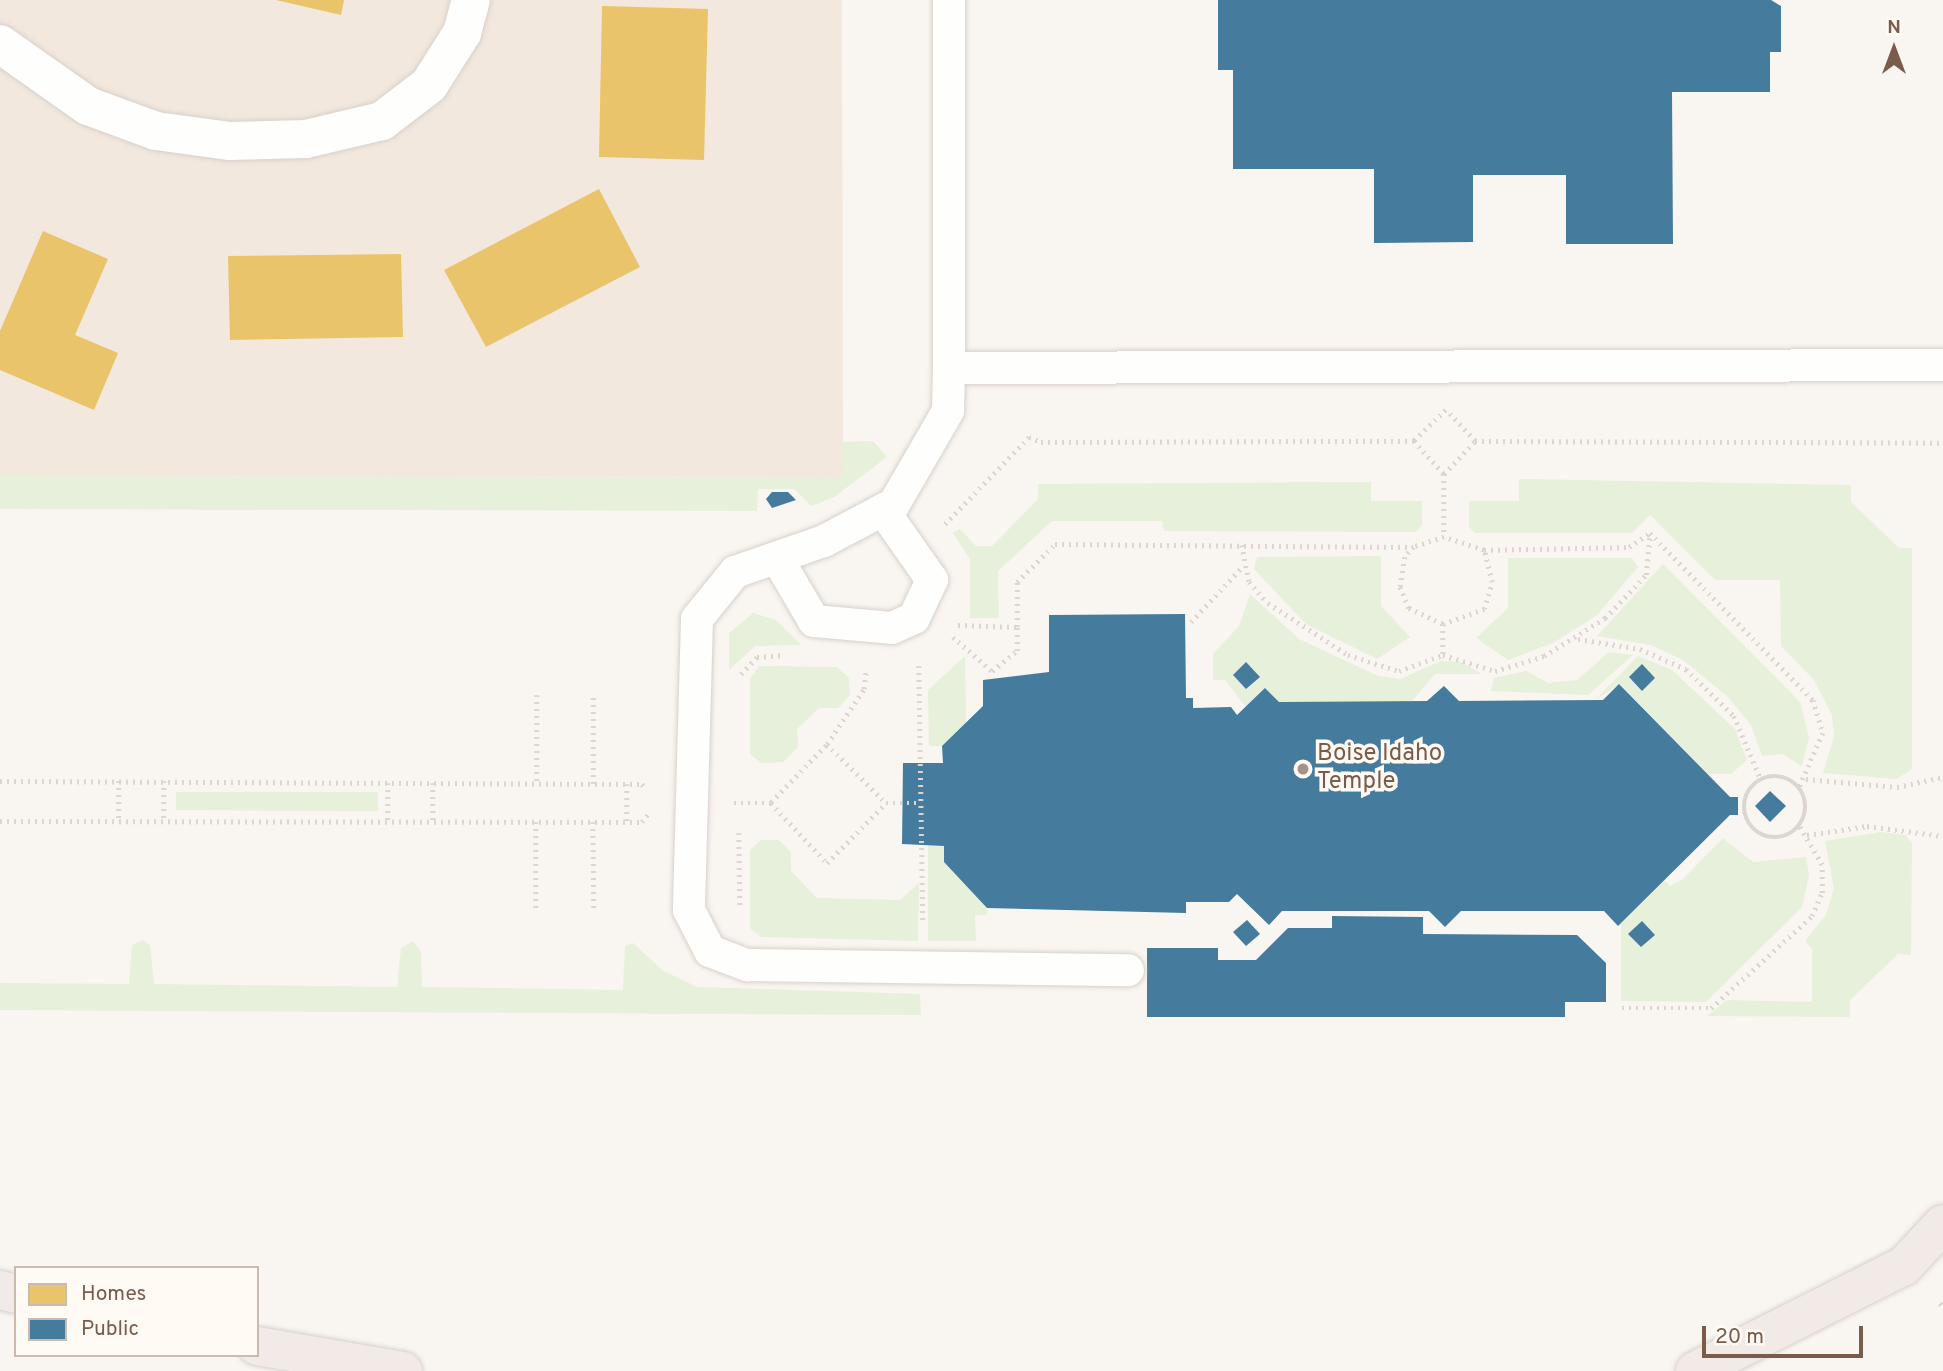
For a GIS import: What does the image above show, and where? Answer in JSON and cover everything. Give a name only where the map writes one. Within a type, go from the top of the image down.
[{"type":"highway","points":[[1695,1371],[1904,1266],[1943,1224]]},
{"type":"highway","points":[[259,1346],[403,1371]]},
{"type":"street","points":[[0,44],[88,106],[156,131],[230,141],[306,139],[382,121],[429,85],[462,33],[471,0]]},
{"type":"lane","points":[[949,0],[948,411],[894,504],[777,558],[735,572],[697,619],[689,910],[700,939],[725,961],[777,968],[1128,970]]},
{"type":"lane","points":[[949,368],[1943,365]]},
{"type":"lane","points":[[777,558],[814,621],[892,628],[914,618],[932,580],[883,510]]},
{"type":"path","points":[[945,538],[944,525],[1029,437],[1041,442],[1414,441],[1446,410],[1475,441],[1943,443]]},
{"type":"path","points":[[1414,441],[1444,474],[1444,537]]},
{"type":"path","points":[[1444,474],[1475,441]]},
{"type":"path","points":[[950,634],[992,671],[1017,651],[1017,582],[1055,544],[1414,547],[1444,537],[1484,550],[1629,547],[1650,533]]},
{"type":"path","points":[[1242,545],[1242,566],[1268,603],[1348,655],[1399,671],[1443,655],[1495,671],[1577,639],[1646,575],[1650,533]]},
{"type":"path","points":[[1650,533],[1813,700],[1823,733],[1806,779],[1799,788]]},
{"type":"path","points":[[1414,547],[1401,570],[1402,597],[1420,617],[1443,624],[1484,610],[1492,582],[1484,550]]},
{"type":"path","points":[[1191,622],[1242,566]]},
{"type":"path","points":[[942,641],[958,625],[959,612]]},
{"type":"path","points":[[1443,624],[1443,655]]},
{"type":"path","points":[[958,625],[1017,626]]},
{"type":"path","points":[[1577,639],[1640,649],[1686,669],[1734,716],[1760,780]]},
{"type":"path","points":[[739,680],[757,657],[788,655]]},
{"type":"path","points":[[730,803],[771,803],[827,744],[864,690],[868,655]]},
{"type":"path","points":[[919,655],[922,969]]},
{"type":"path","points":[[537,695],[537,783]]},
{"type":"path","points":[[593,695],[593,784]]},
{"type":"path","points":[[827,744],[886,803],[920,803]]},
{"type":"path","points":[[1806,779],[1897,786],[1943,777]]},
{"type":"path","points":[[1786,778],[1799,788],[1806,802],[1799,826],[1777,838],[1751,826],[1745,798],[1760,780],[1786,778]]},
{"type":"path","points":[[0,781],[642,784],[650,793]]},
{"type":"path","points":[[119,781],[119,822]]},
{"type":"path","points":[[164,781],[164,822]]},
{"type":"path","points":[[388,783],[388,822]]},
{"type":"path","points":[[433,783],[433,822]]},
{"type":"path","points":[[627,784],[627,822]]},
{"type":"path","points":[[739,789],[740,912]]},
{"type":"path","points":[[0,821],[642,822],[657,803]]},
{"type":"path","points":[[771,803],[827,863],[886,803]]},
{"type":"path","points":[[537,822],[537,909]]},
{"type":"path","points":[[593,822],[594,910]]},
{"type":"path","points":[[1622,1008],[1711,1008],[1812,916],[1822,892],[1822,865],[1807,835],[1799,826]]},
{"type":"path","points":[[1807,835],[1867,826],[1943,836]]},
{"type":"shaded area","points":[[0,0],[842,0],[843,478],[0,476]]},
{"type":"green space","points":[[873,441],[887,457],[834,497],[811,506],[794,489],[758,489],[757,511],[0,509],[0,476],[842,478],[843,442]]},
{"type":"green space","points":[[1519,479],[1851,485],[1851,502],[1899,548],[1912,548],[1912,769],[1896,779],[1823,773],[1834,737],[1832,715],[1814,680],[1781,646],[1780,580],[1715,580],[1650,515],[1632,533],[1475,533],[1469,527],[1469,501],[1519,501]]},
{"type":"green space","points":[[1371,482],[1371,501],[1422,501],[1422,525],[1416,532],[1164,531],[1162,521],[1052,521],[998,571],[999,618],[970,618],[970,559],[953,533],[960,529],[976,546],[992,546],[1038,499],[1038,484]]},
{"type":"green space","points":[[1381,556],[1381,606],[1410,637],[1377,659],[1306,624],[1254,569],[1257,557]]},
{"type":"green space","points":[[1508,558],[1632,558],[1638,567],[1597,615],[1553,643],[1508,660],[1476,638],[1508,608]]},
{"type":"green space","points":[[1663,564],[1800,702],[1809,737],[1802,766],[1782,754],[1762,756],[1751,725],[1727,696],[1683,660],[1651,645],[1597,636]]},
{"type":"green space","points":[[1250,594],[1299,639],[1378,676],[1400,679],[1441,661],[1461,662],[1482,674],[1435,674],[1412,701],[1279,702],[1265,688],[1246,707],[1225,680],[1213,680],[1213,654],[1239,626]]},
{"type":"green space","points":[[753,613],[776,620],[801,645],[755,646],[729,670],[729,633]]},
{"type":"green space","points":[[1609,652],[1633,655],[1588,695],[1491,691],[1494,678],[1526,671],[1548,683],[1577,680]]},
{"type":"green space","points":[[965,656],[966,724],[942,746],[929,746],[928,690]]},
{"type":"green space","points":[[1638,656],[1672,670],[1735,729],[1747,760],[1731,774],[1708,774],[1620,684],[1595,700]]},
{"type":"green space","points":[[759,666],[837,667],[849,678],[850,695],[838,708],[819,708],[797,729],[798,747],[783,762],[761,763],[750,754],[750,679]]},
{"type":"green space","points":[[176,792],[378,792],[378,811],[176,810]]},
{"type":"green space","points":[[1881,832],[1905,835],[1912,843],[1911,955],[1898,954],[1850,1000],[1850,1017],[1707,1016],[1727,1000],[1812,1002],[1812,949],[1805,941],[1826,915],[1834,889],[1825,841]]},
{"type":"green space","points":[[1723,838],[1753,862],[1806,857],[1809,875],[1802,907],[1706,1002],[1621,1001],[1621,923],[1664,880],[1670,886],[1683,879]]},
{"type":"green space","points":[[761,840],[779,840],[791,852],[791,871],[817,898],[900,900],[919,883],[918,941],[761,937],[750,928],[750,850]]},
{"type":"green space","points":[[928,845],[944,846],[944,862],[987,908],[987,915],[975,915],[976,941],[928,941]]},
{"type":"green space","points":[[143,940],[150,945],[154,984],[397,987],[401,948],[413,941],[421,952],[422,987],[623,990],[625,946],[633,943],[662,970],[697,987],[920,994],[921,1015],[0,1010],[0,983],[129,984],[132,945]]},
{"type":"building: Homes","points":[[276,0],[344,0],[341,15]]},
{"type":"building: Homes","points":[[602,6],[708,9],[704,160],[599,157]]},
{"type":"building: Homes","points":[[599,189],[640,267],[486,347],[444,270]]},
{"type":"building: Homes","points":[[43,231],[108,259],[75,335],[118,353],[94,410],[0,370],[0,331]]},
{"type":"building: Homes","points":[[401,254],[403,337],[230,340],[228,256]]},
{"type":"building: Public","points":[[1218,0],[1771,0],[1781,6],[1781,52],[1770,52],[1770,92],[1672,92],[1673,244],[1566,244],[1566,175],[1473,175],[1473,242],[1374,243],[1374,169],[1233,169],[1233,70],[1218,70]]},
{"type":"building: Public","points":[[772,492],[788,492],[796,500],[772,508],[766,499]]},
{"type":"building: Public","name":"Boise Idaho Temple","points":[[1185,614],[1186,698],[1193,698],[1193,708],[1231,707],[1237,715],[1265,688],[1279,702],[1427,701],[1444,686],[1459,701],[1603,700],[1619,684],[1730,797],[1738,797],[1738,815],[1730,815],[1618,926],[1604,911],[1461,911],[1445,927],[1429,911],[1282,911],[1269,925],[1237,894],[1229,902],[1186,902],[1186,913],[987,908],[944,862],[944,846],[902,844],[903,763],[943,763],[942,746],[983,706],[983,680],[1049,672],[1049,615]]},
{"type":"building: Public","points":[[1246,662],[1260,677],[1246,689],[1233,675]]},
{"type":"building: Public","points":[[1642,664],[1655,678],[1642,691],[1629,677]]},
{"type":"building: Public","points":[[1770,791],[1786,806],[1770,822],[1755,806]]},
{"type":"building: Public","points":[[1332,916],[1423,917],[1423,934],[1577,935],[1606,963],[1606,1002],[1565,1002],[1565,1017],[1147,1017],[1147,948],[1218,948],[1218,960],[1256,960],[1288,928],[1332,928]]},
{"type":"building: Public","points":[[1247,920],[1260,934],[1246,946],[1233,932]]},
{"type":"building: Public","points":[[1642,921],[1655,935],[1641,947],[1628,934]]},
{"type":"place","name":"Boise Idaho Temple","points":[[1303,769]]}]
